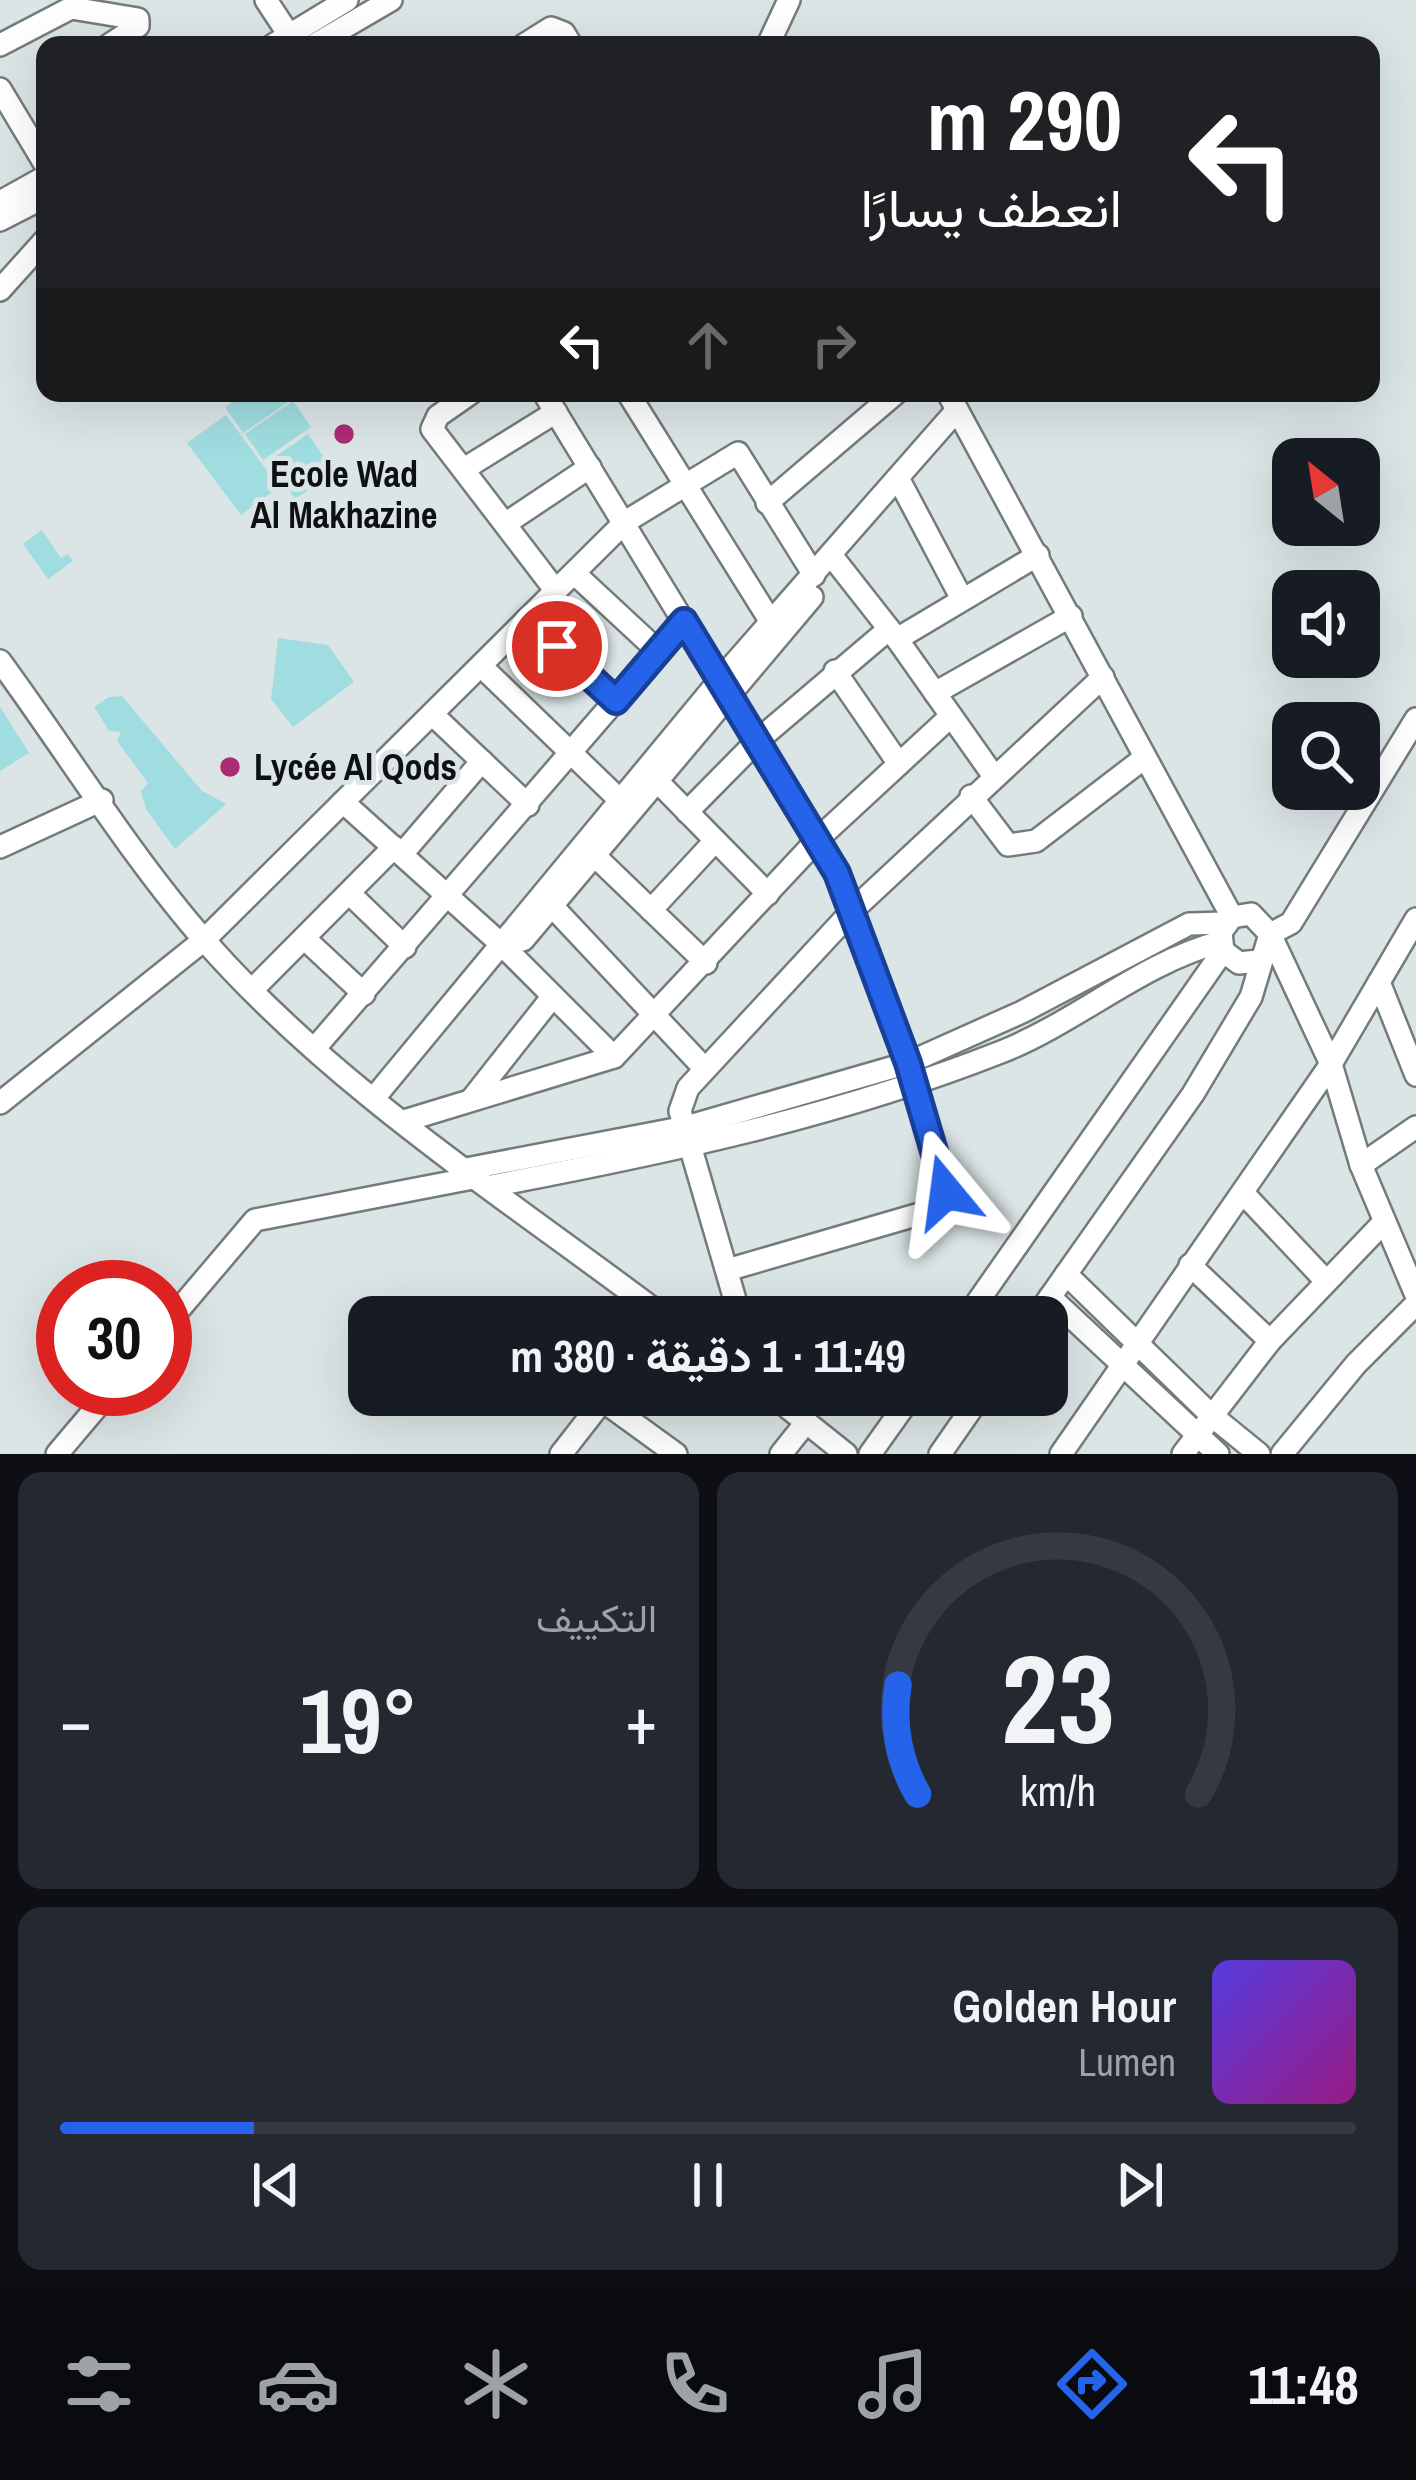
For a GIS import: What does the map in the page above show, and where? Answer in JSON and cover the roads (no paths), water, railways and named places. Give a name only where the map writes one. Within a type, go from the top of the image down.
[{"type":"street","points":[[266,0],[283,36]]},
{"type":"street","points":[[321,36],[347,0]]},
{"type":"street","points":[[322,36],[391,0]]},
{"type":"street","points":[[772,36],[789,0]]},
{"type":"street","points":[[0,45],[70,8],[140,21],[121,36]]},
{"type":"street","points":[[0,89],[36,149]]},
{"type":"street","points":[[0,202],[36,181]]},
{"type":"street","points":[[0,220],[36,202]]},
{"type":"street","points":[[0,290],[36,250]]},
{"type":"street","points":[[460,402],[432,424],[556,591]]},
{"type":"street","points":[[634,402],[771,622]]},
{"type":"street","points":[[767,503],[885,402]]},
{"type":"street","points":[[464,469],[550,403],[819,838],[853,910],[908,1063],[946,1186],[941,1204],[727,1270]]},
{"type":"street","points":[[378,1102],[901,483],[956,408],[1103,676],[1238,963],[1259,960],[1292,986]]},
{"type":"street","points":[[0,1103],[204,940],[625,522],[737,452],[814,575]]},
{"type":"street","points":[[505,524],[590,467]]},
{"type":"street","points":[[901,483],[962,599]]},
{"type":"street","points":[[687,812],[835,670],[1038,555]]},
{"type":"street","points":[[506,949],[552,907],[596,856],[627,807],[659,784],[771,622],[814,575],[835,560]]},
{"type":"street","points":[[835,560],[993,775]]},
{"type":"street","points":[[574,573],[658,651]]},
{"type":"street","points":[[935,693],[1071,616]]},
{"type":"street","points":[[527,619],[616,701]]},
{"type":"street","points":[[316,1048],[684,621]]},
{"type":"street","points":[[0,661],[204,940],[378,1102],[636,1296]]},
{"type":"street","points":[[481,665],[627,807]]},
{"type":"street","points":[[835,670],[899,764]]},
{"type":"street","points":[[734,1296],[682,1100],[705,1069],[853,910],[1103,676]]},
{"type":"street","points":[[432,714],[528,805]]},
{"type":"street","points":[[404,1120],[614,1057],[819,838],[951,716]]},
{"type":"street","points":[[1051,1296],[1193,1094],[1251,998],[1270,935],[1291,923],[1416,719]]},
{"type":"street","points":[[970,796],[1008,845],[1016,848],[1036,841],[1143,759]]},
{"type":"street","points":[[254,989],[349,892],[398,851],[482,761]]},
{"type":"street","points":[[659,784],[768,894]]},
{"type":"street","points":[[0,847],[102,800]]},
{"type":"street","points":[[343,802],[506,949],[614,1057]]},
{"type":"street","points":[[651,910],[715,841]]},
{"type":"street","points":[[596,856],[706,963]]},
{"type":"street","points":[[349,892],[405,947]]},
{"type":"street","points":[[552,907],[705,1069]]},
{"type":"street","points":[[192,1294],[255,1220],[690,1137],[914,1086],[1018,1045],[1225,933],[1251,914],[1270,935],[1331,1064],[1361,1166],[1416,1294]]},
{"type":"street","points":[[1061,1454],[1331,1064],[1416,919]]},
{"type":"street","points":[[690,1137],[908,1063],[1022,1012],[1189,924],[1225,933]]},
{"type":"street","points":[[981,1296],[1225,933]]},
{"type":"street","points":[[304,938],[364,994]]},
{"type":"street","points":[[1379,982],[1416,1075]]},
{"type":"street","points":[[470,1100],[553,996]]},
{"type":"street","points":[[1361,1166],[1416,1127]]},
{"type":"street","points":[[1243,1193],[1324,1280]]},
{"type":"street","points":[[1190,1445],[1270,1341],[1384,1222]]},
{"type":"street","points":[[1190,1265],[1270,1341]]},
{"type":"street","points":[[1066,1274],[1210,1415],[1259,1454]]},
{"type":"street","points":[[1282,1454],[1356,1364],[1416,1304]]},
{"type":"street","points":[[1068,1314],[1124,1367],[1190,1445],[1218,1454]]},
{"type":"street","points":[[57,1454],[89,1416]]},
{"type":"street","points":[[561,1454],[591,1416]]},
{"type":"street","points":[[628,1416],[676,1454]]},
{"type":"street","points":[[794,1416],[846,1454]]},
{"type":"street","points":[[871,1454],[897,1416]]},
{"type":"street","points":[[940,1454],[966,1416]]},
{"type":"street","points":[[781,1454],[804,1425]]},
{"type":"place","name":"Ecole Wad Al Makhazine","points":[[344,434]]},
{"type":"place","name":"Lycée Al Qods","points":[[230,767]]}]
